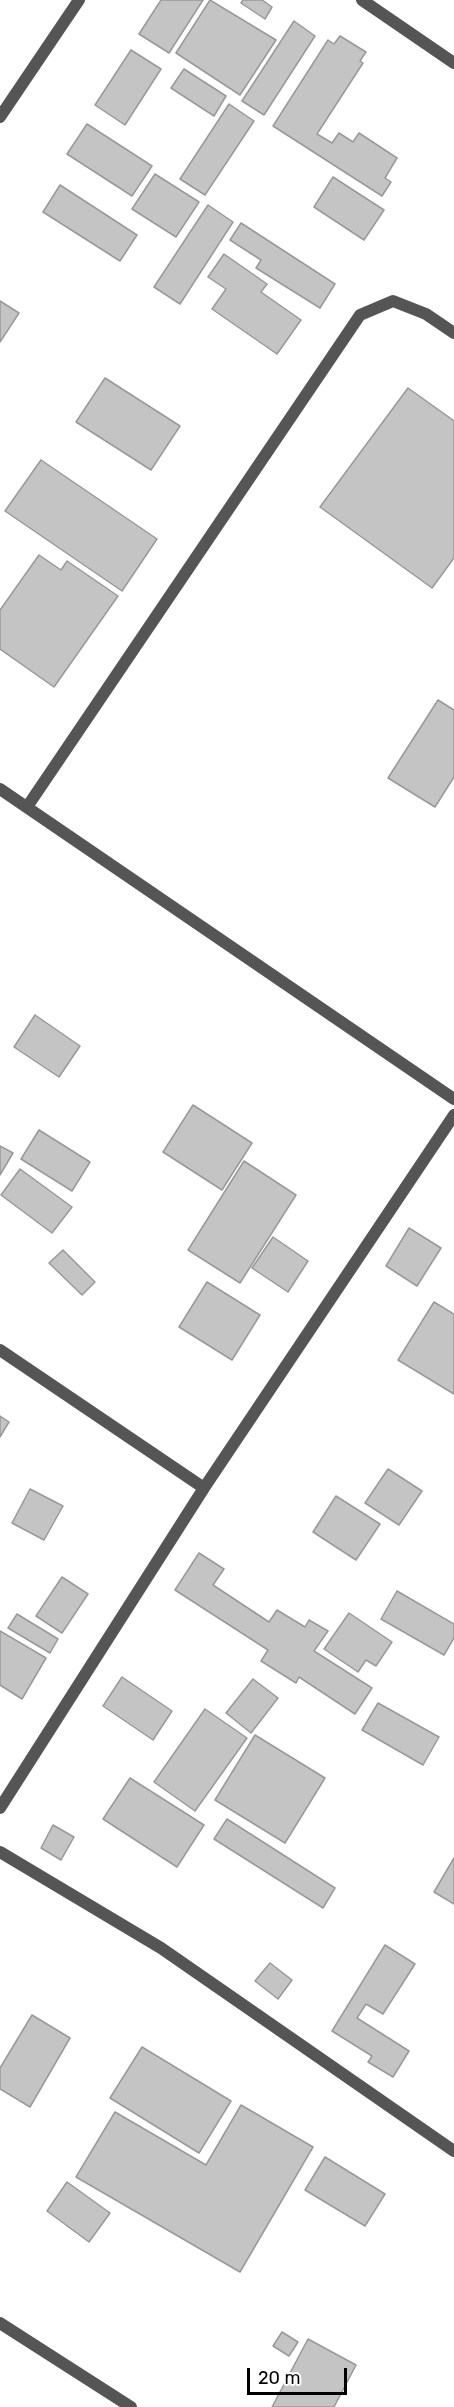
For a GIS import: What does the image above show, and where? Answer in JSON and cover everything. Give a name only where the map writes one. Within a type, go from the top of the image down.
[{"type":"street","points":[[0,117],[79,0]]},
{"type":"street","points":[[362,0],[454,63]]},
{"type":"street","points":[[27,807],[360,315],[393,301],[426,314],[454,333]]},
{"type":"street","points":[[0,789],[454,1099]]},
{"type":"street","points":[[0,1808],[204,1488],[454,1115]]},
{"type":"street","points":[[0,1350],[204,1488]]},
{"type":"street","points":[[0,1852],[161,1948],[454,2151]]},
{"type":"street","points":[[0,2323],[131,2407]]},
{"type":"building","points":[[161,0],[203,0],[169,53],[139,34]]},
{"type":"building","points":[[210,0],[276,40],[240,95],[176,53]]},
{"type":"building","points":[[243,0],[262,0],[272,7],[265,19],[241,3]]},
{"type":"building","points":[[294,21],[315,36],[264,115],[242,101]]},
{"type":"building","points":[[340,36],[366,52],[360,61],[363,63],[317,134],[332,143],[339,133],[353,142],[359,133],[397,158],[385,178],[391,182],[382,196],[273,126],[328,40],[334,44]]},
{"type":"building","points":[[131,50],[161,69],[125,125],[95,105]]},
{"type":"building","points":[[184,69],[226,96],[214,116],[171,88]]},
{"type":"building","points":[[229,104],[254,121],[205,195],[180,179]]},
{"type":"building","points":[[87,124],[152,166],[132,196],[67,154]]},
{"type":"building","points":[[155,174],[199,202],[176,237],[132,209]]},
{"type":"building","points":[[333,177],[384,210],[364,240],[314,207]]},
{"type":"building","points":[[60,185],[137,235],[120,261],[43,212]]},
{"type":"building","points":[[208,205],[233,222],[180,304],[154,287]]},
{"type":"building","points":[[241,223],[335,284],[320,308],[256,268],[261,260],[230,240]]},
{"type":"building","points":[[224,254],[267,284],[261,292],[301,320],[277,354],[212,309],[226,289],[208,277]]},
{"type":"building","points":[[0,301],[19,313],[0,342]]},
{"type":"building","points":[[105,378],[180,426],[151,470],[76,422]]},
{"type":"building","points":[[408,388],[454,421],[454,558],[432,588],[320,507]]},
{"type":"building","points":[[41,460],[157,539],[122,591],[5,511]]},
{"type":"building","points":[[39,555],[61,570],[67,561],[118,596],[54,687],[0,649],[0,610]]},
{"type":"building","points":[[438,700],[454,710],[454,777],[435,807],[388,778]]},
{"type":"building","points":[[35,1015],[80,1046],[59,1077],[14,1047]]},
{"type":"building","points":[[193,1105],[252,1143],[222,1190],[163,1152]]},
{"type":"building","points":[[39,1130],[90,1162],[72,1191],[21,1159]]},
{"type":"building","points":[[0,1146],[13,1153],[0,1175]]},
{"type":"building","points":[[244,1161],[296,1195],[240,1283],[188,1250]]},
{"type":"building","points":[[20,1169],[72,1207],[52,1233],[1,1195]]},
{"type":"building","points":[[409,1228],[441,1248],[417,1286],[386,1266]]},
{"type":"building","points":[[273,1237],[308,1261],[288,1292],[252,1268]]},
{"type":"building","points":[[63,1250],[95,1282],[82,1295],[49,1263]]},
{"type":"building","points":[[207,1282],[260,1315],[232,1360],[179,1327]]},
{"type":"building","points":[[434,1302],[454,1314],[454,1394],[398,1360]]},
{"type":"building","points":[[0,1416],[9,1422],[0,1437]]},
{"type":"building","points":[[388,1469],[422,1491],[399,1525],[365,1503]]},
{"type":"building","points":[[30,1489],[63,1506],[44,1540],[12,1523]]},
{"type":"building","points":[[336,1496],[380,1524],[356,1560],[313,1532]]},
{"type":"building","points":[[199,1553],[224,1569],[213,1585],[269,1622],[277,1610],[305,1627],[309,1620],[328,1631],[314,1651],[372,1688],[355,1714],[299,1677],[296,1683],[261,1661],[268,1650],[175,1590]]},
{"type":"building","points":[[62,1577],[88,1594],[62,1633],[36,1616]]},
{"type":"building","points":[[397,1591],[454,1624],[454,1638],[444,1655],[381,1619]]},
{"type":"building","points":[[349,1613],[392,1642],[376,1666],[366,1660],[358,1672],[324,1649]]},
{"type":"building","points":[[17,1614],[58,1639],[50,1653],[8,1628]]},
{"type":"building","points":[[0,1631],[46,1658],[22,1699],[0,1685]]},
{"type":"building","points":[[122,1677],[172,1711],[153,1740],[103,1706]]},
{"type":"building","points":[[253,1679],[278,1698],[251,1733],[226,1713]]},
{"type":"building","points":[[378,1703],[439,1737],[423,1765],[362,1730]]},
{"type":"building","points":[[205,1709],[247,1738],[195,1811],[154,1782]]},
{"type":"building","points":[[255,1735],[325,1778],[285,1843],[215,1800]]},
{"type":"building","points":[[130,1778],[204,1825],[177,1867],[103,1819]]},
{"type":"building","points":[[227,1819],[335,1888],[323,1908],[214,1839]]},
{"type":"building","points":[[53,1825],[74,1837],[61,1860],[41,1848]]},
{"type":"building","points":[[454,1858],[454,1904],[434,1892]]},
{"type":"building","points":[[385,1945],[415,1964],[383,2014],[366,2004],[357,2018],[409,2051],[393,2077],[368,2062],[372,2056],[332,2031]]},
{"type":"building","points":[[270,1963],[292,1980],[278,1999],[255,1981]]},
{"type":"building","points":[[32,2015],[70,2038],[30,2107],[0,2089],[0,2068]]},
{"type":"building","points":[[142,2047],[231,2101],[199,2153],[110,2098]]},
{"type":"building","points":[[241,2105],[313,2147],[240,2272],[76,2177],[115,2112],[206,2165]]},
{"type":"building","points":[[325,2157],[385,2194],[365,2226],[305,2190]]},
{"type":"building","points":[[67,2182],[110,2213],[89,2242],[47,2211]]},
{"type":"building","points":[[282,2332],[298,2342],[289,2356],[273,2346]]},
{"type":"building","points":[[308,2339],[356,2365],[334,2407],[272,2407]]}]
